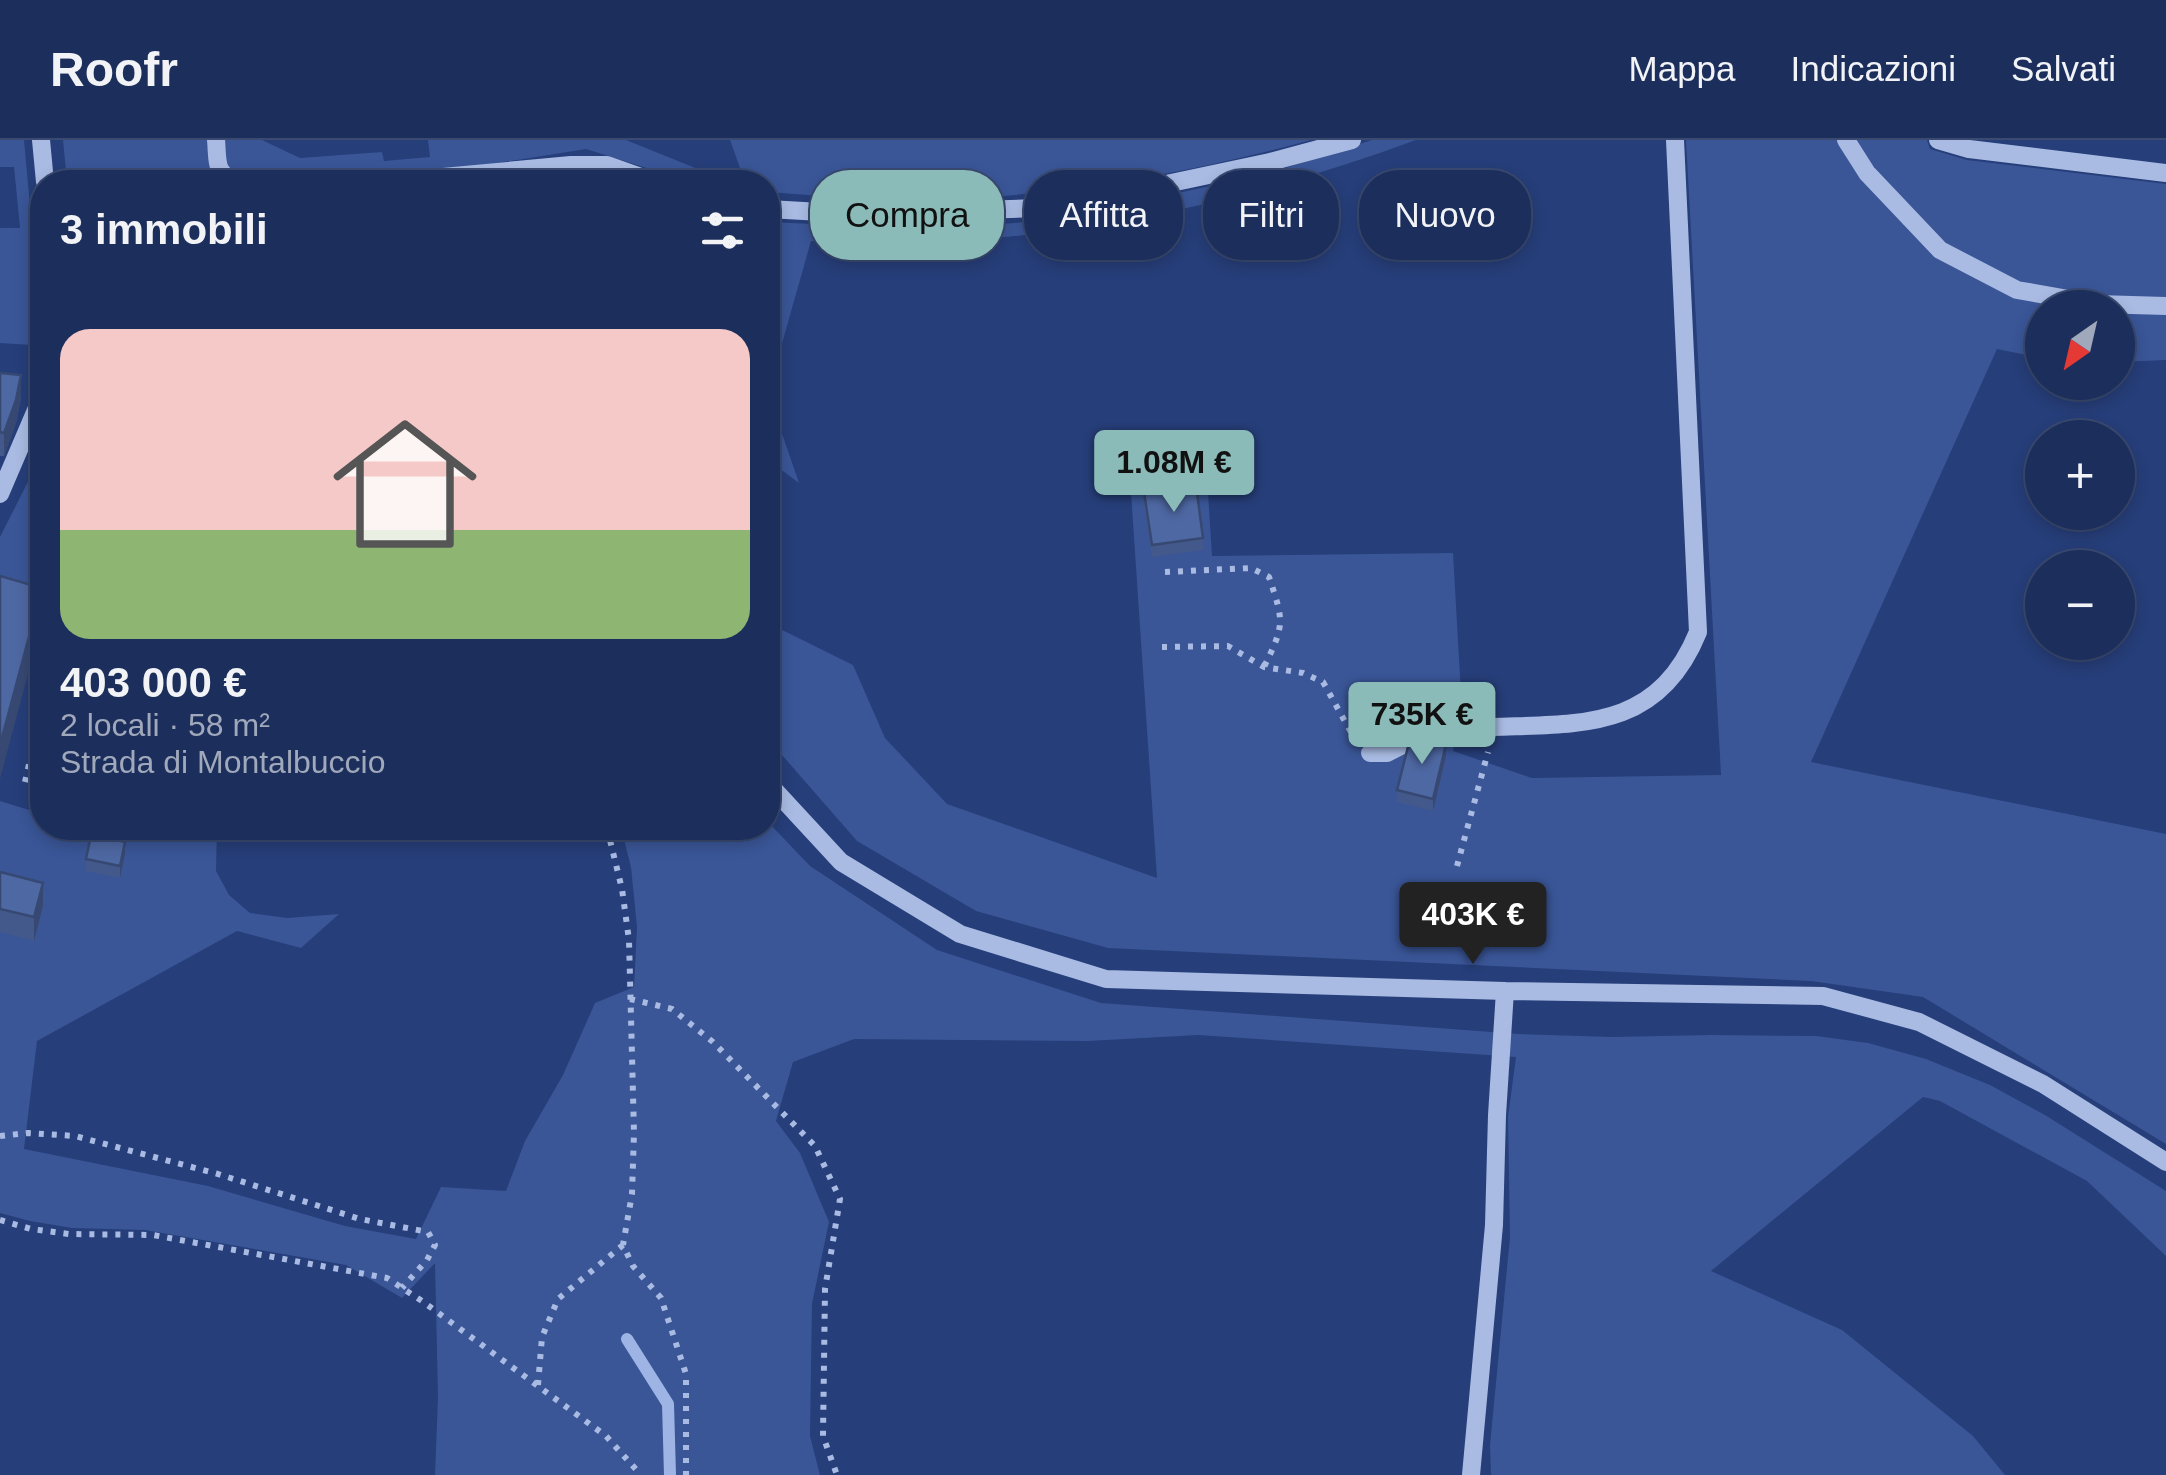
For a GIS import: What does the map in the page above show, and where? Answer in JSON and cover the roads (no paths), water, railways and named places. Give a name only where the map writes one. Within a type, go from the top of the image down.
[{"type":"street","points":[[41,140],[44,170]]},
{"type":"street","points":[[216,140],[219,170]]},
{"type":"street","points":[[780,210],[857,214],[1038,208],[1270,162],[1352,140]]},
{"type":"street","points":[[1370,753],[1387,753],[1432,730],[1458,726],[1579,722],[1615,716],[1646,702],[1672,678],[1688,656],[1698,632],[1675,140]]},
{"type":"street","points":[[1846,140],[1867,172],[1940,250],[2017,290],[2097,304],[2166,306]]},
{"type":"street","points":[[1938,140],[1969,149],[2166,173]]},
{"type":"street","points":[[526,170],[606,165],[620,170]]},
{"type":"street","points":[[0,494],[30,424]]},
{"type":"street","points":[[780,796],[841,862],[960,934],[1106,979],[1824,996],[1920,1022],[2043,1084],[2166,1162]]},
{"type":"street","points":[[1471,1475],[1494,1224],[1505,991]]},
{"type":"waterway","points":[[627,1339],[668,1404],[670,1475]]}]
